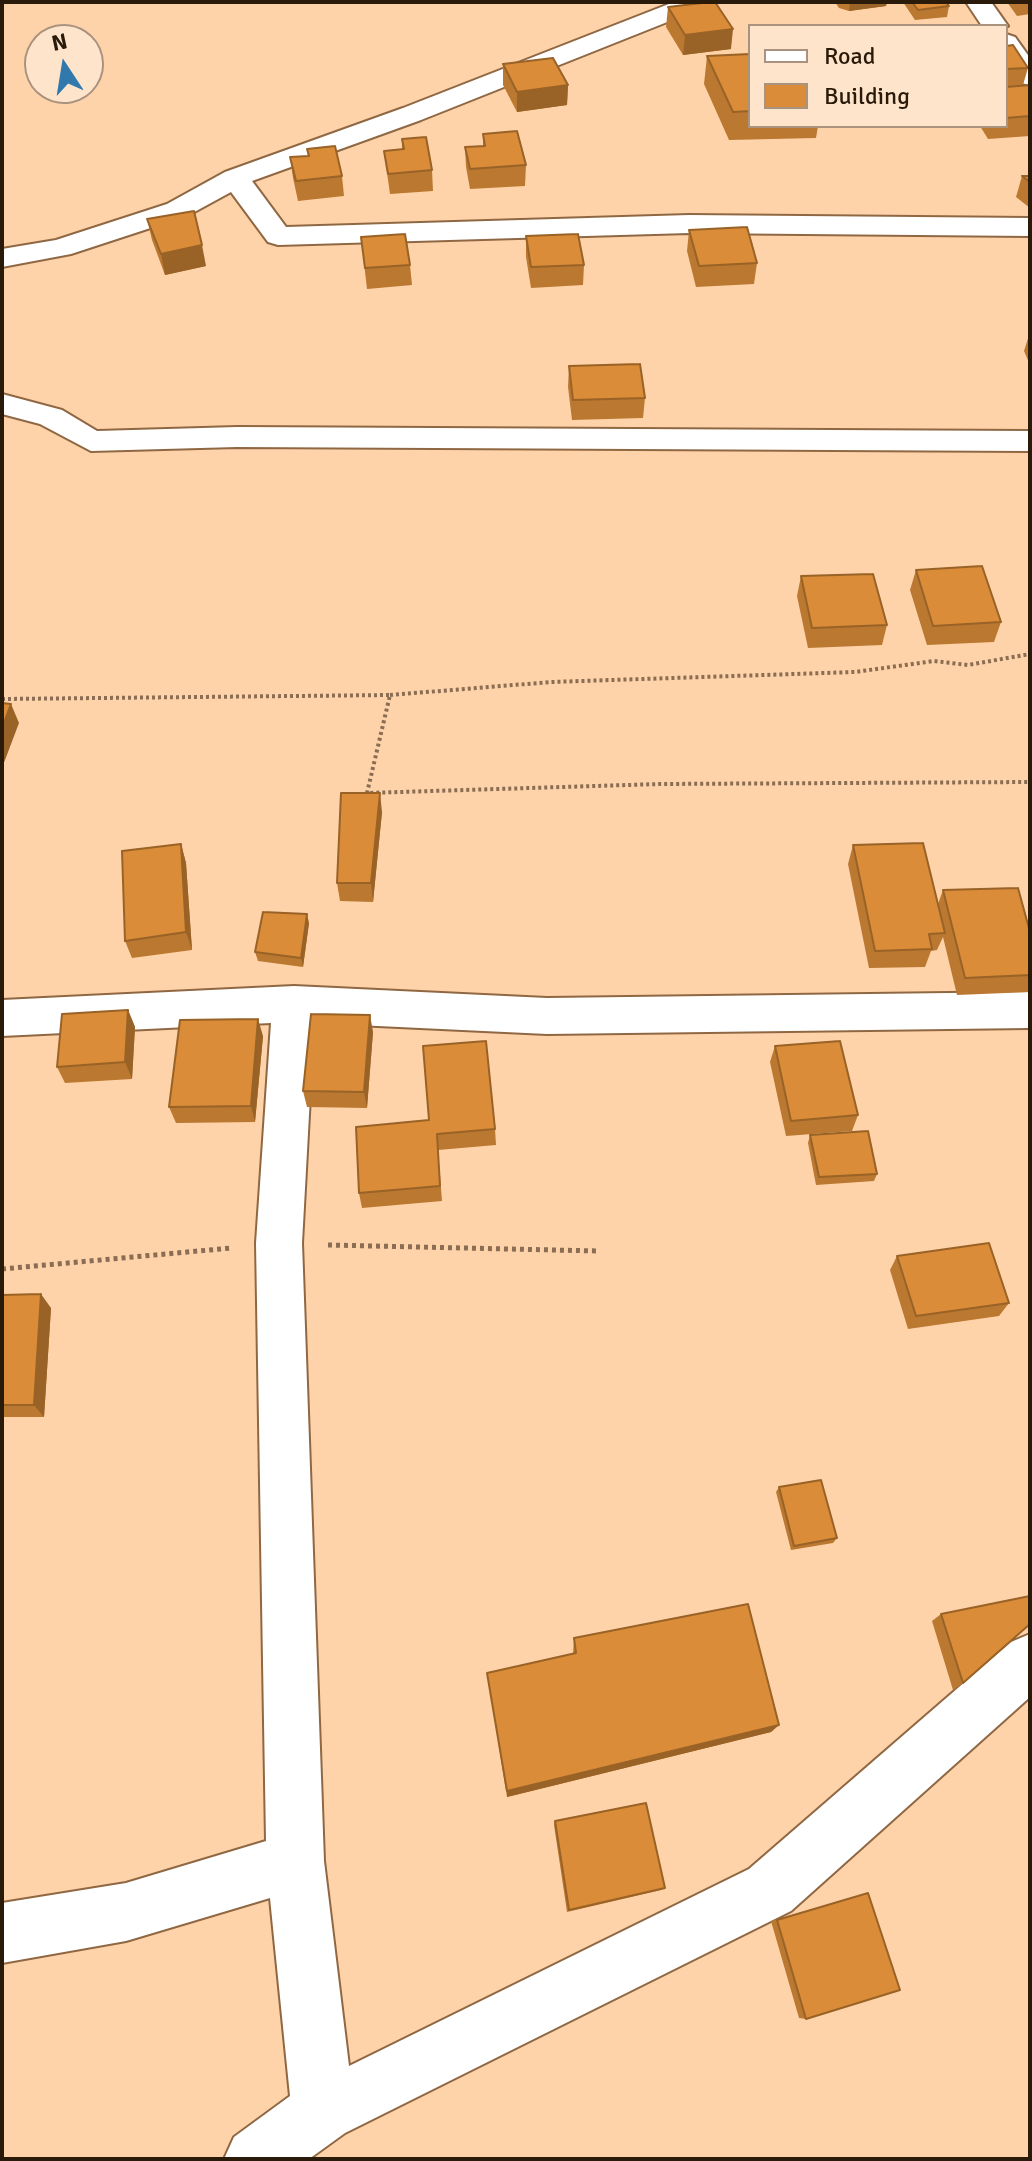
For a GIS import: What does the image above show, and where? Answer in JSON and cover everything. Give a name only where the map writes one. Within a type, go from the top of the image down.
[{"type":"street","points":[[2,258],[61,248],[177,210],[235,178],[412,114],[696,2]]},
{"type":"street","points":[[978,2],[994,24]]},
{"type":"street","points":[[1008,45],[1030,77]]},
{"type":"street","points":[[235,178],[278,236],[689,224],[1030,227]]},
{"type":"street","points":[[2,404],[51,417],[91,441],[237,437],[1030,441]]},
{"type":"street","points":[[294,1004],[279,1243],[295,1861],[323,2111]]},
{"type":"street","points":[[2,1018],[294,1004],[547,1016],[1030,1010]]},
{"type":"street","points":[[256,2159],[323,2111],[770,1890],[1030,1661]]},
{"type":"street","points":[[2,1933],[126,1912],[295,1861]]},
{"type":"path","points":[[2,699],[390,695],[551,682],[855,672],[934,661],[968,665],[1030,654]]},
{"type":"path","points":[[390,695],[367,793],[660,784],[1030,782]]},
{"type":"path","points":[[2,1269],[279,1243],[599,1251]]},
{"type":"building","points":[[715,2],[733,29],[685,35],[668,7]]},
{"type":"building","points":[[912,2],[946,2],[949,6],[918,10]]},
{"type":"building","points":[[1013,45],[1028,68],[1008,69],[1008,46]]},
{"type":"building","points":[[748,54],[748,111],[733,112],[707,56]]},
{"type":"building","points":[[553,58],[568,85],[517,92],[503,64]]},
{"type":"building","points":[[1030,85],[1030,116],[1008,118],[1008,87]]},
{"type":"building","points":[[517,131],[526,165],[470,169],[465,147],[485,146],[483,134]]},
{"type":"building","points":[[426,137],[432,170],[388,174],[384,151],[404,149],[402,139]]},
{"type":"building","points":[[335,146],[342,176],[296,181],[290,157],[309,156],[307,149]]},
{"type":"building","points":[[194,211],[202,245],[161,254],[147,219]]},
{"type":"building","points":[[747,227],[757,263],[699,266],[689,230]]},
{"type":"building","points":[[405,234],[410,265],[365,268],[361,237]]},
{"type":"building","points":[[578,234],[584,265],[531,267],[526,236]]},
{"type":"building","points":[[640,364],[645,398],[573,400],[569,366]]},
{"type":"building","points":[[982,566],[1001,622],[933,626],[916,570]]},
{"type":"building","points":[[873,574],[887,625],[812,628],[801,576]]},
{"type":"building","points":[[2,703],[11,704],[2,728]]},
{"type":"building","points":[[341,793],[380,793],[371,883],[337,883]]},
{"type":"building","points":[[923,843],[945,933],[929,934],[932,949],[875,951],[853,845]]},
{"type":"building","points":[[181,844],[186,932],[125,941],[122,851]]},
{"type":"building","points":[[1018,888],[1030,932],[1030,975],[965,978],[943,890]]},
{"type":"building","points":[[263,912],[307,914],[301,958],[255,952]]},
{"type":"building","points":[[128,1010],[125,1062],[57,1067],[62,1014]]},
{"type":"building","points":[[311,1014],[370,1015],[364,1092],[303,1091]]},
{"type":"building","points":[[258,1019],[251,1106],[169,1107],[180,1020]]},
{"type":"building","points":[[486,1041],[495,1129],[437,1134],[440,1186],[359,1193],[356,1127],[429,1120],[423,1046]]},
{"type":"building","points":[[840,1041],[858,1115],[791,1121],[775,1046]]},
{"type":"building","points":[[868,1131],[877,1174],[819,1177],[810,1135]]},
{"type":"building","points":[[989,1243],[1009,1303],[916,1316],[897,1256]]},
{"type":"building","points":[[41,1294],[34,1405],[2,1405],[2,1295]]},
{"type":"building","points":[[821,1480],[837,1538],[794,1546],[779,1487]]},
{"type":"building","points":[[1030,1596],[1030,1624],[963,1683],[941,1614]]},
{"type":"building","points":[[748,1604],[779,1725],[507,1791],[487,1673],[576,1653],[574,1638]]},
{"type":"building","points":[[646,1803],[665,1888],[569,1910],[555,1821]]},
{"type":"building","points":[[868,1893],[900,1990],[806,2019],[777,1920]]}]
